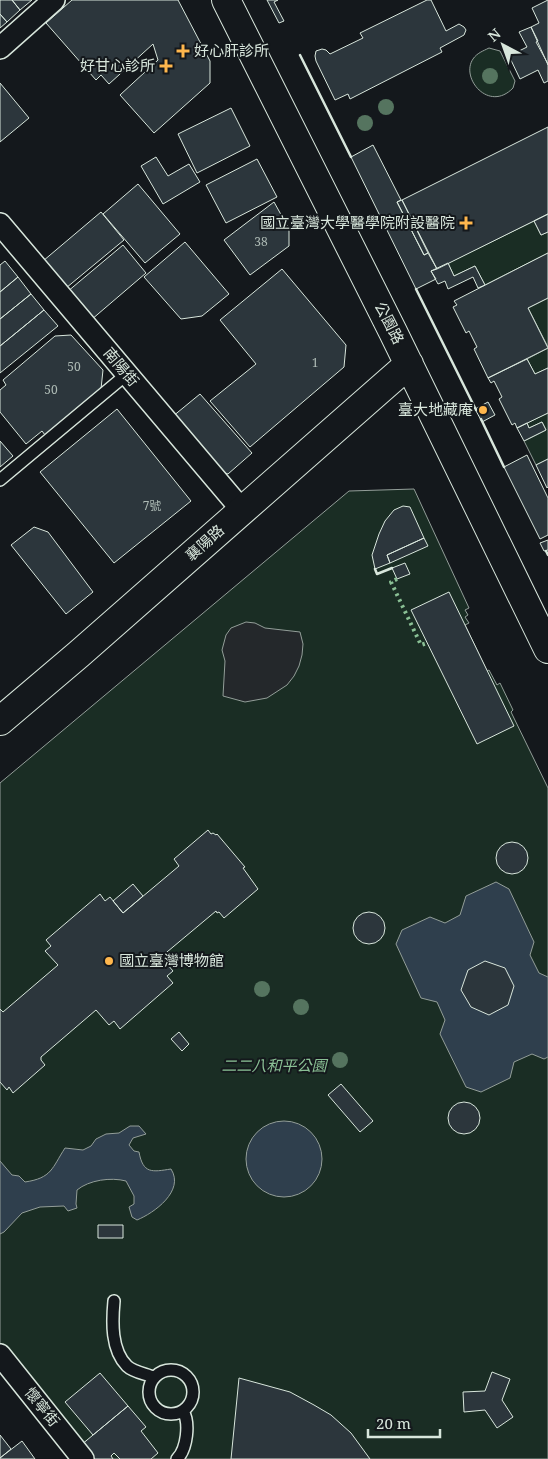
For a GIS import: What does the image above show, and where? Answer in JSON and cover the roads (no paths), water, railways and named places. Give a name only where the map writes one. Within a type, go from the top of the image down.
[{"type":"street","points":[[0,48],[54,0]]},
{"type":"street","name":"公園路","points":[[226,0],[409,364],[548,649]]},
{"type":"street","name":"南陽街","points":[[0,224],[242,510]]},
{"type":"street","name":"襄陽路","points":[[0,721],[409,364]]},
{"type":"street","name":"懷寧街","points":[[0,1355],[83,1459]]},
{"type":"lane","points":[[0,480],[127,374]]},
{"type":"lane","points":[[114,1301],[112,1319],[117,1352],[128,1367],[153,1378]]},
{"type":"lane","points":[[167,1369],[182,1372],[193,1384],[193,1399],[183,1411],[168,1415],[154,1407],[148,1392],[153,1378],[167,1369]]},
{"type":"lane","points":[[177,1459],[181,1455],[186,1439],[187,1418],[183,1411]]},
{"type":"water","points":[[496,882],[509,889],[534,942],[530,955],[539,973],[548,977],[548,1057],[544,1059],[532,1054],[514,1062],[510,1078],[481,1092],[466,1087],[440,1034],[445,1020],[437,1002],[421,998],[396,944],[402,930],[430,917],[445,923],[460,915],[466,896]]},
{"type":"water","points":[[284,1121],[298,1124],[311,1132],[319,1145],[322,1159],[319,1173],[311,1186],[298,1194],[284,1197],[270,1194],[257,1186],[249,1173],[246,1159],[249,1145],[257,1132],[270,1124]]},
{"type":"water","points":[[130,1126],[139,1126],[146,1134],[133,1138],[129,1145],[134,1151],[139,1152],[146,1168],[154,1171],[171,1169],[174,1177],[171,1193],[159,1207],[137,1220],[132,1217],[129,1207],[134,1204],[134,1196],[126,1181],[114,1179],[100,1180],[77,1190],[77,1208],[68,1211],[64,1206],[40,1207],[22,1213],[0,1234],[0,1161],[12,1175],[19,1176],[25,1182],[34,1180],[41,1178],[50,1171],[65,1148],[83,1150],[91,1146],[96,1139],[106,1134],[119,1133]]},
{"type":"place","name":"好心肝診所","points":[[183,51]]},
{"type":"place","name":"好甘心診所","points":[[166,66]]},
{"type":"place","name":"國立臺灣大學醫學院附設醫院","points":[[466,223]]},
{"type":"place","name":"臺大地藏庵","points":[[483,410]]},
{"type":"place","name":"國立臺灣博物館","points":[[109,961]]},
{"type":"park label","name":"二二八和平公園","points":[[274,1066]]}]
